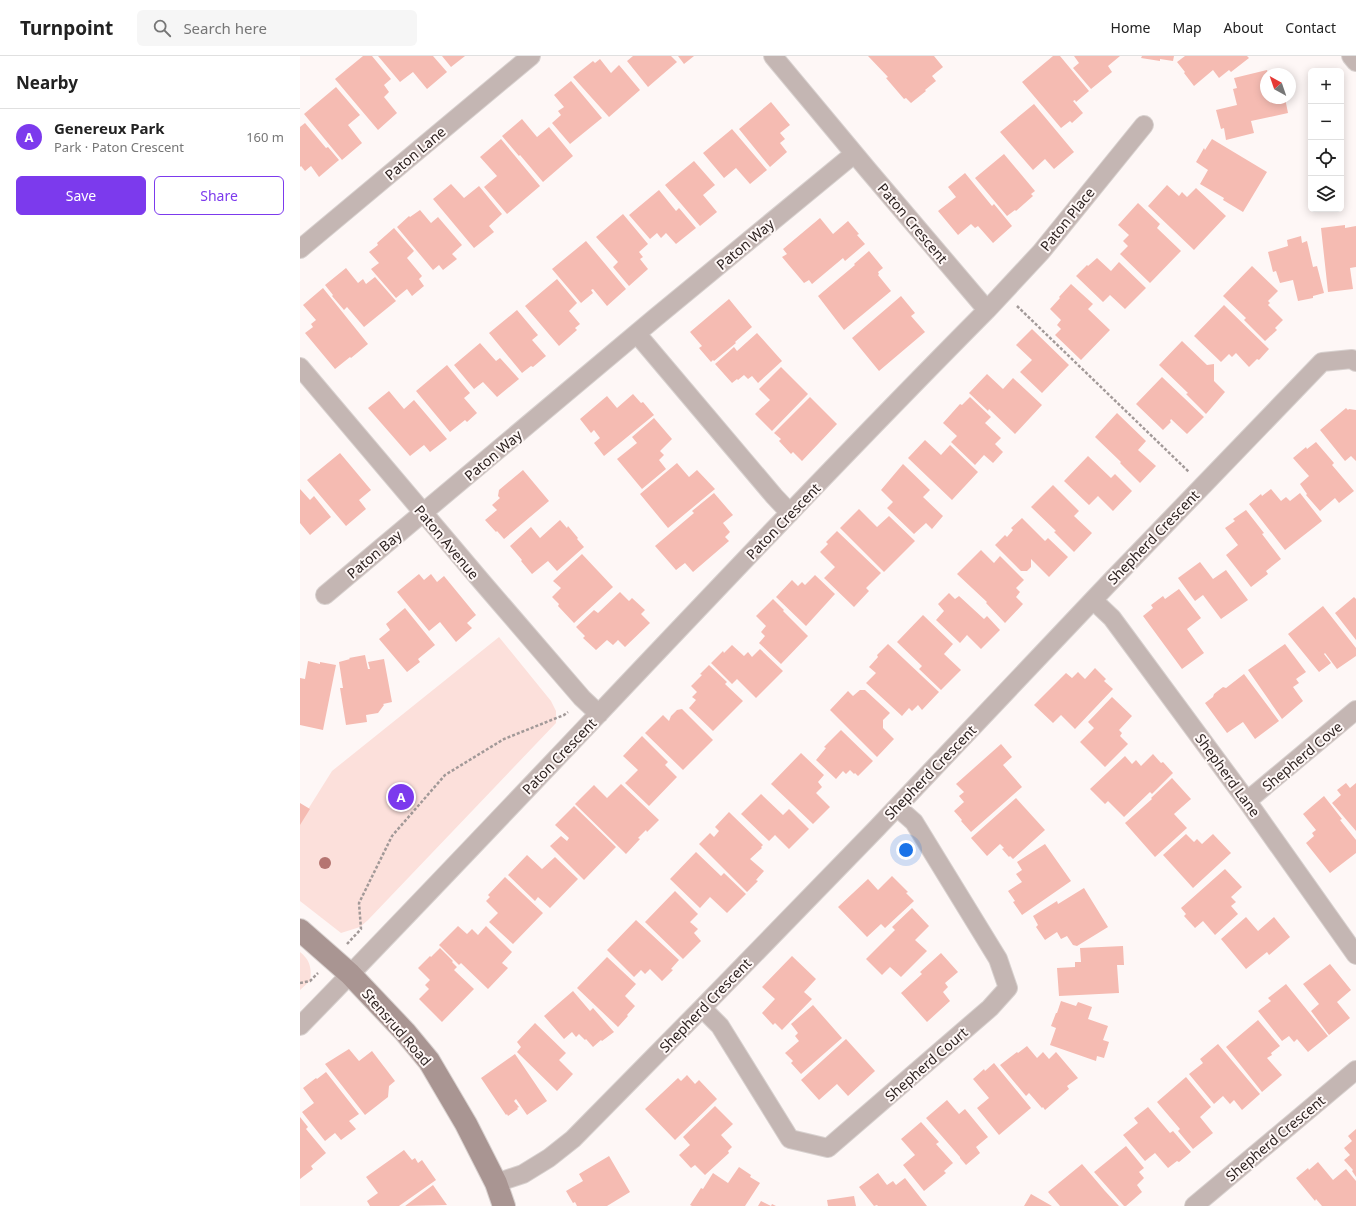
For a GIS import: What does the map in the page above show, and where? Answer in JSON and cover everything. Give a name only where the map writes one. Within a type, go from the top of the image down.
[{"type":"street","name":"Paton Lane","points":[[300,249],[531,56]]},
{"type":"street","name":"Paton Crescent","points":[[300,1026],[790,513],[987,310],[773,56]]},
{"type":"street","points":[[1351,56],[1356,62]]},
{"type":"street","name":"Paton Place","points":[[987,310],[1041,252],[1144,125]]},
{"type":"street","name":"Paton Way","points":[[423,514],[854,154]]},
{"type":"street","points":[[637,334],[790,513]]},
{"type":"street","name":"Shepherd Crescent","points":[[496,1183],[524,1174],[573,1139],[896,807],[1117,574],[1322,362],[1352,359],[1356,362]]},
{"type":"street","name":"Paton Avenue","points":[[300,367],[423,514],[582,698],[599,714]]},
{"type":"street","name":"Paton Bay","points":[[325,596],[423,514]]},
{"type":"street","name":"Shepherd Lane","points":[[1093,600],[1112,618],[1247,801],[1356,955]]},
{"type":"street","name":"Shepherd Cove","points":[[1247,801],[1356,710]]},
{"type":"street","name":"Shepherd Court","points":[[702,1008],[720,1026],[790,1139],[828,1148],[990,1008],[1008,988],[998,959],[914,822],[896,807]]},
{"type":"street","name":"Stensrud Road","points":[[300,930],[350,974],[405,1032],[429,1061],[466,1124],[496,1183],[504,1206]]},
{"type":"street","name":"Shepherd Crescent","points":[[1194,1206],[1356,1070]]},
{"type":"path","points":[[1004,293],[1191,473]]},
{"type":"path","points":[[333,959],[361,929],[359,903],[392,836],[445,775],[504,739],[564,716],[582,698]]},
{"type":"shaded area","points":[[499,637],[551,701],[556,711],[556,723],[368,920],[360,927],[341,933],[300,901],[300,822],[332,771]]},
{"type":"shaded area","points":[[300,952],[308,961],[311,972],[310,981],[300,990]]},
{"type":"building","points":[[363,56],[372,56],[391,79],[384,85],[389,92],[384,97],[397,113],[378,130],[335,79]]},
{"type":"building","points":[[378,56],[433,56],[447,72],[427,89],[413,72],[400,82]]},
{"type":"building","points":[[442,56],[465,56],[451,67]]},
{"type":"building","points":[[633,56],[671,56],[677,62],[648,87],[627,61]]},
{"type":"building","points":[[678,56],[694,56],[684,64]]},
{"type":"building","points":[[868,56],[934,56],[943,67],[932,76],[936,81],[911,103],[906,98],[904,99],[886,78],[888,77]]},
{"type":"building","points":[[1053,56],[1060,56],[1089,91],[1076,102],[1075,100],[1073,101],[1083,113],[1072,123],[1070,121],[1061,128],[1022,82]]},
{"type":"building","points":[[1074,56],[1120,56],[1108,66],[1112,72],[1091,89],[1073,68],[1079,63]]},
{"type":"building","points":[[1142,56],[1174,56],[1173,61],[1160,59],[1160,61],[1141,58]]},
{"type":"building","points":[[1185,56],[1247,56],[1249,58],[1231,72],[1229,70],[1219,78],[1213,70],[1194,86],[1177,62]]},
{"type":"building","points":[[600,59],[611,73],[619,65],[640,90],[609,117],[573,77],[593,61],[595,63]]},
{"type":"building","points":[[1260,72],[1260,104],[1286,104],[1288,113],[1251,121],[1254,133],[1226,140],[1224,128],[1221,129],[1216,110],[1237,105],[1233,89],[1237,88],[1234,78]]},
{"type":"building","points":[[571,81],[602,118],[570,144],[552,123],[561,115],[558,111],[564,107],[554,95]]},
{"type":"building","points":[[336,87],[360,115],[348,125],[362,143],[342,160],[304,114]]},
{"type":"building","points":[[771,102],[790,125],[780,133],[785,139],[780,143],[787,152],[770,167],[739,129]]},
{"type":"building","points":[[1034,104],[1074,152],[1054,169],[1045,159],[1033,170],[1000,132]]},
{"type":"building","points":[[522,119],[537,137],[549,127],[573,156],[543,182],[502,136]]},
{"type":"building","points":[[305,123],[326,148],[328,147],[339,160],[319,177],[311,166],[305,171],[301,166],[300,167],[300,127]]},
{"type":"building","points":[[732,129],[767,170],[750,184],[736,168],[724,178],[703,153]]},
{"type":"building","points":[[501,139],[540,186],[507,214],[484,187],[497,176],[480,157]]},
{"type":"building","points":[[1212,139],[1267,172],[1243,212],[1223,200],[1224,198],[1200,184],[1208,170],[1196,162],[1204,148],[1205,150]]},
{"type":"building","points":[[1004,154],[1035,191],[1031,194],[1033,196],[1016,211],[1015,210],[1007,216],[975,178]]},
{"type":"building","points":[[694,161],[715,185],[703,195],[717,212],[700,226],[665,185]]},
{"type":"building","points":[[965,173],[992,206],[994,204],[1012,226],[993,243],[978,226],[975,228],[971,224],[958,235],[938,211],[956,197],[948,187]]},
{"type":"building","points":[[451,184],[464,198],[479,186],[502,214],[489,226],[494,232],[474,248],[433,199]]},
{"type":"building","points":[[1167,185],[1179,196],[1182,192],[1187,197],[1196,188],[1226,216],[1194,250],[1148,206]]},
{"type":"building","points":[[659,190],[676,211],[679,208],[696,228],[676,244],[666,233],[661,238],[657,233],[650,239],[629,215]]},
{"type":"building","points":[[1138,203],[1160,224],[1157,228],[1181,251],[1150,283],[1120,254],[1128,246],[1123,241],[1129,235],[1118,225]]},
{"type":"building","points":[[420,210],[431,223],[438,217],[462,245],[452,254],[457,259],[443,270],[439,265],[433,270],[397,227],[409,216],[410,217]]},
{"type":"building","points":[[623,214],[648,244],[639,252],[643,257],[640,259],[648,269],[629,286],[613,267],[618,262],[596,237]]},
{"type":"building","points":[[820,218],[833,234],[848,221],[865,244],[845,261],[843,258],[812,284],[809,280],[804,283],[782,257],[787,254],[783,249]]},
{"type":"building","points":[[1345,225],[1345,228],[1356,226],[1356,267],[1350,268],[1353,289],[1328,292],[1321,228]]},
{"type":"building","points":[[394,228],[414,251],[407,258],[422,276],[419,279],[424,286],[412,296],[407,289],[396,298],[371,269],[379,263],[369,252]]},
{"type":"building","points":[[1301,236],[1302,243],[1307,241],[1313,267],[1317,266],[1324,293],[1313,296],[1313,298],[1298,301],[1293,280],[1280,283],[1276,271],[1273,272],[1268,252],[1288,246],[1287,240]]},
{"type":"building","points":[[586,241],[626,289],[607,306],[593,289],[591,290],[593,293],[581,303],[552,269]]},
{"type":"building","points":[[869,251],[883,268],[878,272],[878,275],[891,291],[844,330],[818,296],[855,265],[854,264]]},
{"type":"building","points":[[1097,258],[1111,271],[1119,262],[1146,288],[1125,309],[1110,295],[1103,302],[1076,276]]},
{"type":"building","points":[[1252,266],[1278,291],[1268,301],[1270,303],[1268,305],[1283,320],[1275,328],[1277,330],[1265,341],[1244,320],[1246,318],[1223,296]]},
{"type":"building","points":[[346,268],[358,283],[363,279],[366,284],[375,277],[396,301],[364,327],[347,307],[344,310],[325,285]]},
{"type":"building","points":[[557,279],[577,303],[569,311],[580,324],[575,328],[577,330],[559,346],[525,306]]},
{"type":"building","points":[[1071,284],[1093,304],[1088,309],[1110,330],[1081,360],[1055,335],[1061,329],[1057,325],[1061,320],[1050,309]]},
{"type":"building","points":[[323,288],[368,344],[335,369],[305,333],[313,327],[311,324],[316,320],[303,305]]},
{"type":"building","points":[[901,296],[915,313],[911,316],[925,332],[879,371],[852,338]]},
{"type":"building","points":[[729,299],[752,327],[735,342],[736,343],[711,362],[699,348],[702,346],[690,332]]},
{"type":"building","points":[[1224,305],[1269,349],[1259,360],[1257,359],[1249,367],[1236,353],[1232,357],[1229,354],[1221,362],[1194,336]]},
{"type":"building","points":[[517,310],[538,335],[532,340],[546,356],[533,367],[531,366],[522,373],[489,333]]},
{"type":"building","points":[[1032,329],[1069,365],[1042,393],[1020,372],[1032,360],[1016,345]]},
{"type":"building","points":[[757,333],[782,361],[758,383],[752,376],[748,379],[744,375],[732,383],[715,364],[734,347],[737,351]]},
{"type":"building","points":[[1182,341],[1207,365],[1214,364],[1214,381],[1225,392],[1206,414],[1186,394],[1188,393],[1159,365]]},
{"type":"building","points":[[480,343],[496,361],[500,358],[519,379],[497,397],[483,382],[474,389],[454,365]]},
{"type":"building","points":[[447,365],[470,393],[464,398],[477,413],[467,422],[465,420],[450,432],[416,391]]},
{"type":"building","points":[[781,367],[808,394],[772,431],[755,414],[770,400],[759,389]]},
{"type":"building","points":[[987,374],[1003,389],[1013,378],[1042,405],[1015,434],[989,409],[988,411],[969,393]]},
{"type":"building","points":[[1162,377],[1204,417],[1187,434],[1171,419],[1171,422],[1163,430],[1136,404]]},
{"type":"building","points":[[389,391],[404,409],[414,400],[447,439],[430,452],[424,445],[410,456],[368,408]]},
{"type":"building","points":[[633,394],[641,403],[643,402],[654,415],[604,456],[594,443],[600,438],[594,430],[591,433],[580,419],[607,396],[617,408]]},
{"type":"building","points":[[810,397],[837,424],[802,461],[793,452],[791,454],[779,441],[781,439],[774,433]]},
{"type":"building","points":[[970,397],[991,417],[985,423],[1001,438],[995,444],[1003,452],[993,463],[984,455],[975,465],[951,442],[957,436],[943,423],[960,404],[962,405]]},
{"type":"building","points":[[1346,408],[1348,410],[1356,410],[1356,461],[1351,456],[1345,461],[1320,430]]},
{"type":"building","points":[[1117,413],[1146,441],[1138,450],[1156,466],[1140,483],[1095,437]]},
{"type":"building","points":[[654,418],[672,439],[660,451],[664,455],[659,460],[666,469],[642,489],[617,459],[637,443],[632,437]]},
{"type":"building","points":[[925,440],[941,455],[950,445],[978,472],[952,500],[908,458]]},
{"type":"building","points":[[1316,442],[1334,463],[1332,465],[1354,491],[1339,503],[1335,498],[1320,511],[1306,495],[1307,494],[1300,484],[1309,476],[1293,458],[1306,447],[1307,449]]},
{"type":"building","points":[[340,453],[371,490],[359,500],[366,509],[346,526],[307,480]]},
{"type":"building","points":[[1088,456],[1111,478],[1115,474],[1132,491],[1113,511],[1098,496],[1089,505],[1064,481]]},
{"type":"building","points":[[677,463],[689,477],[697,470],[715,489],[668,528],[640,494]]},
{"type":"building","points":[[903,464],[930,490],[923,497],[943,516],[932,529],[926,523],[914,534],[887,508],[893,502],[881,490]]},
{"type":"building","points":[[523,470],[549,501],[504,539],[485,520],[497,510],[492,505],[500,498],[498,496],[499,490]]},
{"type":"building","points":[[1053,485],[1079,511],[1074,516],[1092,533],[1074,552],[1054,532],[1056,531],[1031,507]]},
{"type":"building","points":[[300,489],[310,500],[314,496],[331,517],[310,535],[300,523]]},
{"type":"building","points":[[1271,489],[1281,501],[1286,497],[1290,501],[1300,493],[1322,521],[1285,550],[1249,504],[1261,494],[1262,496]]},
{"type":"building","points":[[714,493],[733,515],[723,523],[730,532],[725,537],[729,541],[693,572],[685,563],[676,570],[655,546],[694,513],[692,511]]},
{"type":"building","points":[[859,509],[877,527],[889,516],[915,541],[884,572],[840,528]]},
{"type":"building","points":[[1246,510],[1264,533],[1262,534],[1281,559],[1266,571],[1268,574],[1251,587],[1226,555],[1238,545],[1225,528],[1235,521],[1233,519]]},
{"type":"building","points":[[1022,518],[1045,541],[1048,538],[1068,557],[1049,577],[1031,559],[1031,567],[1027,571],[1021,571],[995,545],[1005,535],[1007,537],[1013,530],[1011,528]]},
{"type":"building","points":[[560,520],[567,528],[568,526],[584,547],[557,571],[548,561],[532,574],[510,546],[531,527],[540,538]]},
{"type":"building","points":[[837,531],[881,573],[866,588],[869,591],[854,607],[824,578],[835,567],[820,552],[828,544],[826,542]]},
{"type":"building","points":[[981,550],[994,563],[1000,556],[1024,580],[1016,588],[1020,592],[1016,597],[1023,604],[1005,623],[986,603],[987,602],[957,574]]},
{"type":"building","points":[[582,554],[613,587],[574,623],[558,606],[559,604],[552,597],[561,588],[553,581]]},
{"type":"building","points":[[1200,562],[1213,579],[1226,570],[1248,600],[1221,619],[1203,595],[1195,601],[1178,578]]},
{"type":"building","points":[[419,574],[424,580],[431,574],[437,582],[444,576],[476,615],[467,623],[472,628],[456,642],[440,622],[429,631],[397,592]]},
{"type":"building","points":[[815,575],[835,594],[806,626],[776,597],[792,580],[798,586],[802,582],[805,585]]},
{"type":"building","points":[[1179,589],[1201,618],[1187,629],[1204,653],[1182,669],[1143,616],[1153,608],[1151,605],[1163,596],[1165,599]]},
{"type":"building","points":[[620,592],[629,601],[632,598],[645,610],[641,614],[650,623],[625,647],[618,640],[613,645],[607,640],[596,650],[583,638],[585,636],[576,627],[594,610],[598,613]]},
{"type":"building","points":[[949,593],[955,599],[959,596],[984,619],[987,616],[1000,630],[981,649],[967,635],[960,643],[936,620],[944,611],[938,604]]},
{"type":"building","points":[[1354,597],[1356,599],[1356,640],[1335,613]]},
{"type":"building","points":[[773,599],[808,636],[781,664],[759,643],[765,636],[761,632],[766,626],[756,616]]},
{"type":"building","points":[[1323,606],[1356,648],[1356,656],[1337,669],[1325,653],[1324,654],[1331,663],[1319,672],[1288,634]]},
{"type":"building","points":[[405,608],[435,645],[418,659],[420,662],[407,672],[379,639],[390,630],[386,624]]},
{"type":"building","points":[[923,615],[953,644],[944,654],[961,670],[941,690],[919,669],[922,666],[897,642]]},
{"type":"building","points":[[888,644],[939,692],[922,710],[918,705],[912,711],[909,708],[902,716],[866,683],[876,673],[869,667],[878,657],[877,655]]},
{"type":"building","points":[[1285,644],[1306,672],[1296,679],[1299,683],[1293,687],[1303,701],[1282,719],[1248,670]]},
{"type":"building","points":[[732,645],[744,656],[748,652],[752,657],[760,649],[783,671],[756,698],[737,679],[732,684],[711,663],[723,651],[724,653]]},
{"type":"building","points":[[365,655],[368,669],[370,669],[368,662],[384,659],[392,702],[383,704],[384,705],[378,713],[366,715],[367,722],[346,725],[340,688],[343,688],[339,662],[350,659],[349,658]]},
{"type":"building","points":[[308,661],[320,664],[320,662],[336,665],[323,730],[300,725],[300,678],[305,679]]},
{"type":"building","points":[[709,665],[727,682],[725,684],[743,701],[713,731],[689,708],[696,700],[692,697],[697,692],[691,686]]},
{"type":"building","points":[[1095,668],[1106,679],[1104,681],[1113,689],[1075,729],[1061,715],[1053,723],[1034,705],[1066,673],[1072,678],[1078,672],[1085,679]]},
{"type":"building","points":[[1244,674],[1279,721],[1255,739],[1243,722],[1227,733],[1205,703],[1223,687],[1226,688]]},
{"type":"building","points":[[860,690],[865,690],[890,713],[883,720],[883,728],[894,739],[877,757],[830,710],[848,691],[853,696]]},
{"type":"building","points":[[1112,697],[1132,716],[1119,730],[1122,733],[1120,736],[1128,744],[1105,767],[1080,742],[1094,728],[1088,722]]},
{"type":"building","points":[[682,709],[713,740],[683,770],[645,733],[663,715],[669,721],[671,716],[677,710]]},
{"type":"building","points":[[841,730],[873,761],[858,776],[850,770],[846,774],[843,771],[836,779],[816,760],[826,748],[824,747]]},
{"type":"building","points":[[642,736],[668,762],[665,765],[677,777],[649,806],[625,783],[638,770],[623,756]]},
{"type":"building","points":[[1001,744],[1012,757],[1003,765],[1022,787],[971,832],[954,811],[964,802],[959,796],[964,792],[956,784]]},
{"type":"building","points":[[801,753],[824,775],[818,782],[822,787],[816,793],[830,807],[813,824],[771,784]]},
{"type":"building","points":[[1153,754],[1173,773],[1152,794],[1150,792],[1124,817],[1108,801],[1105,804],[1090,789],[1125,756],[1132,764],[1136,760],[1141,766]]},
{"type":"building","points":[[1172,778],[1191,799],[1174,814],[1187,828],[1155,857],[1125,823],[1152,799],[1151,798]]},
{"type":"building","points":[[1346,783],[1350,788],[1356,783],[1356,831],[1332,803],[1341,795],[1337,790]]},
{"type":"building","points":[[621,784],[659,820],[647,832],[646,830],[638,838],[640,839],[626,854],[575,804],[594,785],[607,798]]},
{"type":"building","points":[[761,794],[783,815],[789,809],[809,829],[789,849],[775,835],[769,841],[741,814]]},
{"type":"building","points":[[1324,796],[1356,840],[1356,853],[1330,873],[1306,843],[1314,836],[1312,833],[1316,830],[1303,814]]},
{"type":"building","points":[[1016,798],[1045,830],[1013,859],[1010,856],[1009,857],[1002,849],[1004,848],[1000,844],[987,856],[971,838]]},
{"type":"building","points":[[300,803],[310,809],[300,825]]},
{"type":"building","points":[[574,806],[616,847],[584,880],[550,846],[561,836],[567,841],[569,838],[555,825]]},
{"type":"building","points":[[729,812],[763,845],[761,847],[762,848],[750,859],[764,871],[756,880],[758,881],[747,892],[699,844],[710,833],[714,837],[719,831],[715,827]]},
{"type":"building","points":[[1186,834],[1194,842],[1197,839],[1202,844],[1213,834],[1231,853],[1193,888],[1163,855]]},
{"type":"building","points":[[1045,844],[1071,881],[1022,915],[1013,902],[1015,901],[1008,891],[1022,882],[1016,874],[1022,870],[1017,862]]},
{"type":"building","points":[[696,852],[721,876],[724,873],[746,894],[727,913],[710,897],[700,908],[670,879]]},
{"type":"building","points":[[527,855],[542,869],[555,857],[578,879],[550,908],[538,897],[535,901],[508,875]]},
{"type":"building","points":[[1225,869],[1242,887],[1231,897],[1236,902],[1231,906],[1238,914],[1215,935],[1203,921],[1195,928],[1184,916],[1186,914],[1181,908]]},
{"type":"building","points":[[892,876],[908,892],[906,893],[914,901],[885,928],[881,924],[867,937],[838,907],[868,879],[878,890]]},
{"type":"building","points":[[505,877],[543,913],[513,944],[489,922],[498,913],[486,901],[490,897],[488,895]]},
{"type":"building","points":[[1084,888],[1108,927],[1077,946],[1073,945],[1067,936],[1061,939],[1057,932],[1045,940],[1036,927],[1038,925],[1033,916],[1057,901],[1058,904]]},
{"type":"building","points":[[675,891],[698,914],[690,922],[698,929],[694,933],[701,941],[683,959],[645,922]]},
{"type":"building","points":[[912,908],[929,926],[915,940],[927,951],[901,977],[890,967],[882,975],[866,959],[895,930],[892,927]]},
{"type":"building","points":[[1246,917],[1258,931],[1274,917],[1290,937],[1269,955],[1267,952],[1246,969],[1221,939]]},
{"type":"building","points":[[636,920],[679,960],[671,969],[673,970],[662,981],[650,969],[645,974],[641,970],[634,977],[607,950]]},
{"type":"building","points":[[458,926],[467,934],[472,929],[478,935],[486,926],[512,952],[502,963],[508,968],[488,989],[461,963],[459,965],[439,945]]},
{"type":"building","points":[[1123,946],[1124,965],[1117,965],[1119,993],[1059,996],[1057,968],[1075,967],[1075,962],[1081,962],[1080,948]]},
{"type":"building","points":[[440,948],[457,967],[454,970],[474,989],[442,1022],[419,999],[429,989],[425,985],[430,980],[418,968]]},
{"type":"building","points":[[941,953],[958,972],[945,983],[948,987],[943,992],[950,1001],[927,1022],[901,993],[922,974],[920,972]]},
{"type":"building","points":[[792,956],[816,979],[804,992],[812,999],[782,1030],[775,1023],[773,1025],[762,1013],[775,999],[762,987]]},
{"type":"building","points":[[607,957],[636,984],[625,996],[635,1006],[618,1027],[577,988]]},
{"type":"building","points":[[1330,964],[1351,990],[1337,1002],[1350,1018],[1329,1035],[1311,1011],[1319,1004],[1303,984]]},
{"type":"building","points":[[1286,984],[1328,1036],[1308,1052],[1297,1039],[1294,1042],[1289,1036],[1282,1041],[1258,1011],[1271,1001],[1268,998]]},
{"type":"building","points":[[573,991],[590,1011],[593,1008],[614,1032],[593,1047],[579,1034],[576,1037],[572,1032],[564,1039],[544,1016]]},
{"type":"building","points":[[1061,1001],[1076,1006],[1078,1002],[1092,1007],[1088,1019],[1108,1026],[1103,1040],[1109,1042],[1104,1058],[1097,1056],[1096,1061],[1050,1045],[1056,1028],[1051,1026]]},
{"type":"building","points":[[813,1005],[842,1038],[801,1074],[791,1063],[793,1061],[785,1053],[799,1041],[795,1036],[798,1033],[791,1024]]},
{"type":"building","points":[[1258,1020],[1280,1046],[1267,1058],[1282,1075],[1262,1092],[1226,1047]]},
{"type":"building","points":[[535,1023],[566,1053],[559,1060],[573,1074],[557,1091],[517,1052],[521,1047],[517,1042]]},
{"type":"building","points":[[846,1039],[875,1071],[848,1096],[837,1084],[819,1100],[801,1080]]},
{"type":"building","points":[[1218,1044],[1260,1094],[1242,1110],[1234,1100],[1230,1104],[1223,1096],[1214,1104],[1189,1074],[1203,1063],[1200,1059]]},
{"type":"building","points":[[1027,1046],[1037,1058],[1043,1052],[1049,1059],[1056,1052],[1078,1078],[1067,1086],[1069,1089],[1045,1110],[1029,1093],[1026,1096],[1000,1065]]},
{"type":"building","points":[[349,1049],[359,1061],[372,1051],[395,1081],[389,1086],[388,1097],[365,1115],[325,1064]]},
{"type":"building","points":[[515,1054],[547,1101],[527,1115],[516,1099],[514,1101],[519,1107],[508,1116],[481,1078]]},
{"type":"building","points":[[994,1063],[1031,1108],[999,1135],[977,1108],[989,1098],[973,1079],[984,1069],[985,1071]]},
{"type":"building","points":[[326,1072],[359,1114],[349,1121],[356,1129],[341,1140],[335,1133],[325,1141],[302,1112],[314,1103],[303,1088]]},
{"type":"building","points":[[687,1075],[695,1084],[699,1080],[717,1099],[675,1140],[645,1109],[678,1078],[681,1081]]},
{"type":"building","points":[[1186,1077],[1211,1107],[1200,1117],[1213,1133],[1193,1149],[1178,1131],[1180,1129],[1157,1102]]},
{"type":"building","points":[[947,1100],[959,1114],[965,1109],[988,1137],[976,1147],[980,1153],[966,1165],[926,1118]]},
{"type":"building","points":[[715,1106],[733,1124],[721,1135],[732,1147],[728,1151],[729,1153],[705,1175],[695,1165],[691,1168],[679,1155],[690,1145],[683,1137]]},
{"type":"building","points":[[1148,1107],[1170,1133],[1173,1131],[1191,1152],[1179,1162],[1177,1161],[1168,1168],[1155,1153],[1145,1161],[1123,1135],[1138,1123],[1134,1118]]},
{"type":"building","points":[[300,1117],[308,1127],[306,1129],[326,1153],[311,1166],[313,1169],[300,1179]]},
{"type":"building","points":[[921,1122],[939,1142],[936,1144],[953,1163],[944,1171],[946,1173],[924,1191],[903,1165],[915,1155],[901,1139]]},
{"type":"building","points":[[1356,1129],[1356,1177],[1352,1171],[1353,1170],[1344,1160],[1350,1155],[1344,1148],[1352,1141],[1348,1136]]},
{"type":"building","points":[[1126,1146],[1144,1168],[1139,1172],[1144,1178],[1137,1185],[1142,1192],[1126,1206],[1124,1206],[1094,1172]]},
{"type":"building","points":[[404,1150],[412,1160],[415,1158],[418,1163],[422,1160],[436,1180],[399,1206],[370,1206],[367,1201],[378,1193],[366,1177]]},
{"type":"building","points":[[609,1156],[630,1192],[607,1206],[577,1206],[575,1202],[573,1203],[566,1191],[583,1181],[579,1174]]},
{"type":"building","points":[[1318,1162],[1333,1180],[1346,1169],[1356,1181],[1356,1206],[1322,1206],[1316,1199],[1315,1201],[1296,1178]]},
{"type":"building","points":[[1082,1164],[1119,1206],[1060,1206],[1048,1192]]},
{"type":"building","points":[[739,1167],[751,1175],[750,1177],[760,1183],[745,1206],[690,1205],[701,1188],[703,1189],[713,1173],[728,1183]]},
{"type":"building","points":[[878,1173],[887,1185],[893,1181],[896,1185],[905,1178],[927,1206],[874,1206],[859,1187]]},
{"type":"building","points":[[433,1185],[447,1205],[405,1206]]},
{"type":"building","points":[[1031,1194],[1052,1206],[1024,1206]]},
{"type":"building","points":[[854,1196],[856,1206],[828,1206],[827,1200]]},
{"type":"building","points":[[761,1201],[771,1206],[758,1206]]},
{"type":"place","name":"Genereux Park","points":[[401,797]]}]
